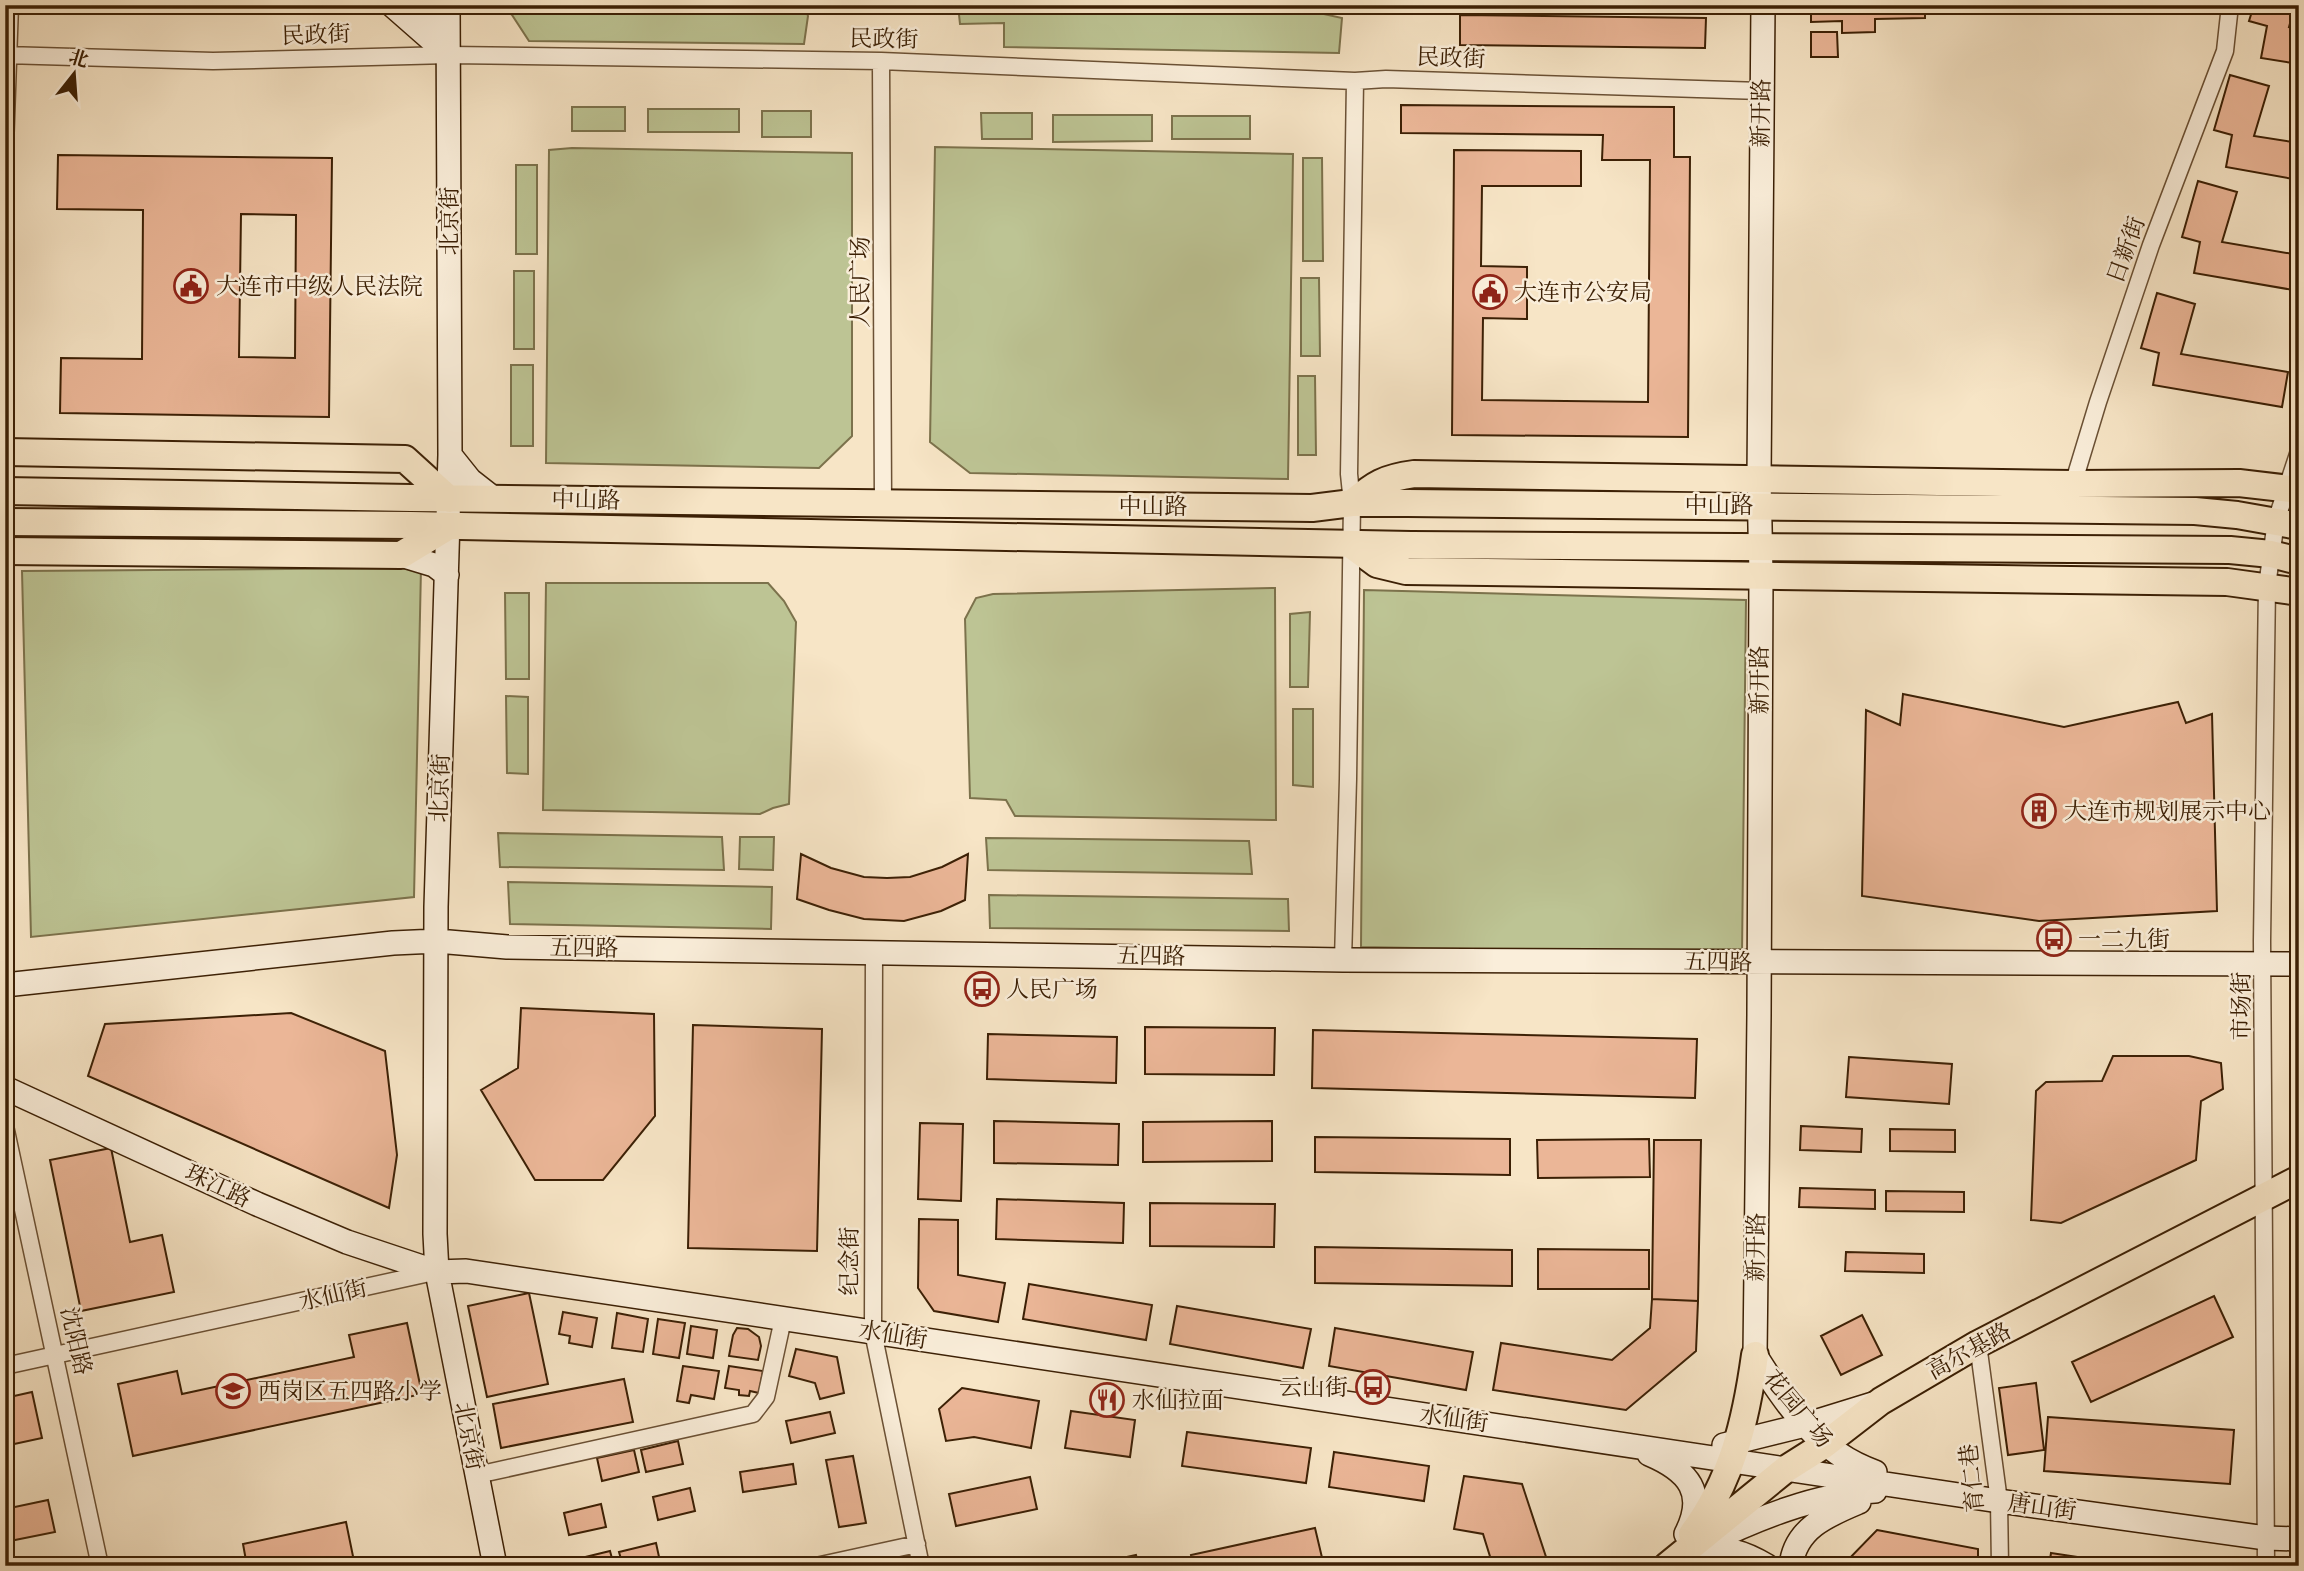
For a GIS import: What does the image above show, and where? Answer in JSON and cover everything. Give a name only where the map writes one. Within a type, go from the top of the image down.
[{"type":"main road","points":[[393,5],[449,55]]},
{"type":"main road","points":[[421,5],[449,55]]},
{"type":"main road","name":"北京街","points":[[448,5],[450,456],[437,941],[437,1272],[495,1566]]},
{"type":"main road","name":"新开路","points":[[1755,1355],[1763,5]]},
{"type":"main road","points":[[5,452],[405,458],[449,499]]},
{"type":"main road","points":[[450,456],[470,480],[493,499]]},
{"type":"main road","points":[[1352,503],[1376,483],[1415,474],[2073,484],[2239,483],[2293,490]]},
{"type":"main road","name":"中山路","points":[[5,491],[449,499],[1312,508],[1352,503],[2195,511],[2288,524]]},
{"type":"main road","name":"中山路","points":[[5,522],[449,526],[1350,544],[2230,550],[2271,554],[2299,561]]},
{"type":"main road","points":[[401,555],[449,526]]},
{"type":"main road","points":[[1350,544],[1377,564],[1406,570],[2227,582],[2299,592]]},
{"type":"main road","points":[[1926,578],[2026,550]]},
{"type":"main road","points":[[5,551],[401,555],[434,565],[447,575]]},
{"type":"main road","points":[[2271,554],[2299,572]]},
{"type":"main road","name":"五四路","points":[[5,985],[393,943],[437,941],[507,947],[1343,960],[2299,964]]},
{"type":"main road","name":"珠江路","points":[[5,1088],[279,1214],[347,1242],[437,1272]]},
{"type":"main road","name":"高尔基路","points":[[1671,1562],[1786,1469],[1824,1445],[1881,1401],[1978,1344],[2299,1179]]},
{"type":"main road","name":"水仙街","points":[[437,1272],[466,1271],[1620,1444],[1735,1451],[1786,1469]]},
{"type":"main road","points":[[1755,1355],[1797,1401],[1820,1408],[1881,1401]]},
{"type":"main road","points":[[1671,1562],[1714,1502],[1735,1451],[1748,1402],[1755,1355]]},
{"type":"main road","name":"花园广场","points":[[1755,1355],[1780,1394],[1824,1445],[1848,1462],[1924,1489]]},
{"type":"main road","points":[[1735,1451],[1881,1401]]},
{"type":"main road","points":[[1620,1444],[1652,1455],[1673,1466],[1691,1483],[1696,1502],[1694,1518],[1671,1562]]},
{"type":"main road","name":"唐山街","points":[[1786,1469],[2266,1538],[2299,1539]]},
{"type":"main road","points":[[1671,1562],[1747,1523],[1829,1498],[1850,1492],[1924,1489]]},
{"type":"main road","points":[[1791,1566],[1793,1553],[1802,1536],[1814,1524],[1835,1512],[1864,1501],[1924,1489]]},
{"type":"main road","points":[[1671,1562],[1711,1549],[1746,1553],[1767,1566]]},
{"type":"street","points":[[5,147],[9,5]]},
{"type":"street","name":"日新街","points":[[2066,511],[2151,245],[2225,51],[2230,5]]},
{"type":"street","name":"民政街","points":[[6,55],[213,61],[449,55],[881,61],[1355,80],[1761,91]]},
{"type":"street","name":"人民广场","points":[[881,61],[883,503]]},
{"type":"street","points":[[1343,960],[1352,503],[1349,464],[1355,80]]},
{"type":"street","name":"市场街","points":[[2266,1566],[2263,963],[2267,586],[2271,554],[2288,524],[2299,451]]},
{"type":"street","name":"纪念街","points":[[874,952],[873,1332],[921,1566]]},
{"type":"street","name":"沈阳路","points":[[5,1126],[100,1566]]},
{"type":"street","name":"水仙街","points":[[5,1366],[437,1272]]},
{"type":"street","points":[[477,1475],[753,1414],[766,1397],[783,1319]]},
{"type":"street","name":"育仁巷","points":[[1978,1344],[2000,1501],[2000,1566]]},
{"type":"street","points":[[816,1566],[917,1544]]},
{"type":"green space","points":[[502,5],[804,5],[808,16],[804,44],[529,41]]},
{"type":"green space","points":[[958,5],[1295,5],[1296,8],[1342,18],[1339,53],[1004,47],[1004,23],[960,24]]},
{"type":"green space","points":[[572,107],[625,107],[625,131],[572,131]]},
{"type":"green space","points":[[648,109],[739,109],[739,132],[648,132]]},
{"type":"green space","points":[[762,111],[811,111],[811,137],[762,137]]},
{"type":"green space","points":[[981,113],[1032,113],[1032,139],[982,139]]},
{"type":"green space","points":[[1053,115],[1152,115],[1152,141],[1053,142]]},
{"type":"green space","points":[[1172,116],[1250,116],[1250,139],[1172,139]]},
{"type":"green space","points":[[935,147],[1293,154],[1288,479],[970,473],[930,442]]},
{"type":"green space","points":[[572,148],[852,153],[852,436],[819,468],[546,463],[549,150]]},
{"type":"green space","points":[[1303,158],[1322,158],[1323,261],[1303,261]]},
{"type":"green space","points":[[516,165],[537,165],[537,254],[516,254]]},
{"type":"green space","points":[[514,271],[534,271],[534,349],[514,349]]},
{"type":"green space","points":[[1301,278],[1319,278],[1320,356],[1301,356]]},
{"type":"green space","points":[[511,365],[533,365],[533,446],[511,446]]},
{"type":"green space","points":[[1298,376],[1315,376],[1316,455],[1298,455]]},
{"type":"green space","points":[[421,568],[414,897],[31,937],[22,571]]},
{"type":"green space","points":[[546,583],[768,583],[784,601],[796,622],[789,804],[760,814],[543,810]]},
{"type":"green space","points":[[1275,588],[1276,820],[1015,816],[1006,800],[970,798],[965,619],[976,598],[993,594]]},
{"type":"green space","points":[[1364,590],[1746,600],[1742,954],[1361,947]]},
{"type":"green space","points":[[505,593],[529,593],[529,679],[506,679]]},
{"type":"green space","points":[[1310,612],[1308,687],[1290,687],[1290,614]]},
{"type":"green space","points":[[506,696],[528,697],[528,774],[507,773]]},
{"type":"green space","points":[[1293,709],[1313,709],[1313,787],[1293,785]]},
{"type":"green space","points":[[498,833],[722,837],[724,870],[500,867]]},
{"type":"green space","points":[[740,837],[774,837],[773,870],[739,869]]},
{"type":"green space","points":[[986,838],[1249,841],[1252,874],[988,870]]},
{"type":"green space","points":[[508,882],[772,887],[771,929],[510,924]]},
{"type":"green space","points":[[989,895],[1288,899],[1289,931],[990,928]]},
{"type":"building","points":[[1811,5],[1925,5],[1925,18],[1875,19],[1875,32],[1842,33],[1842,21],[1811,22]]},
{"type":"building","points":[[2254,5],[2295,5],[2289,27],[2299,28],[2299,64],[2261,58],[2267,26],[2249,21]]},
{"type":"building","points":[[1460,15],[1706,18],[1705,48],[1460,45]]},
{"type":"building","points":[[1811,32],[1837,32],[1838,57],[1811,57]]},
{"type":"building","points":[[2230,75],[2269,86],[2254,136],[2299,143],[2299,180],[2226,167],[2232,135],[2214,130]]},
{"type":"building","name":"大连市公安局","points":[[1401,105],[1674,107],[1674,157],[1690,157],[1688,437],[1452,435],[1454,150],[1581,151],[1581,186],[1482,186],[1481,266],[1527,267],[1527,319],[1483,318],[1482,400],[1648,402],[1650,160],[1602,160],[1603,135],[1401,133]]},
{"type":"building","name":"大连市中级人民法院","points":[[58,155],[332,158],[329,417],[60,413],[61,358],[142,359],[143,210],[57,209]],"holes":[[[241,214],[296,215],[295,358],[239,357]]]},
{"type":"building","points":[[2198,181],[2237,192],[2222,242],[2299,255],[2299,291],[2194,273],[2200,242],[2182,237]]},
{"type":"building","points":[[2157,293],[2195,304],[2181,354],[2288,372],[2282,407],[2153,385],[2159,353],[2141,348]]},
{"type":"building","name":"大连市规划展示中心","points":[[1903,694],[2064,727],[2178,702],[2186,723],[2212,714],[2217,911],[2039,921],[1862,896],[1866,710],[1900,725]]},
{"type":"building","points":[[2299,723],[2299,904],[2290,896],[2293,743]]},
{"type":"building","points":[[801,854],[831,868],[864,877],[887,878],[910,877],[942,867],[968,854],[965,900],[941,911],[904,921],[864,919],[829,910],[797,899]]},
{"type":"building","points":[[521,1008],[654,1014],[655,1116],[603,1180],[535,1180],[481,1090],[518,1068]]},
{"type":"building","points":[[291,1013],[385,1051],[397,1155],[389,1208],[88,1076],[105,1024]]},
{"type":"building","points":[[693,1025],[822,1029],[817,1251],[688,1248]]},
{"type":"building","points":[[1145,1027],[1275,1028],[1274,1075],[1145,1074]]},
{"type":"building","points":[[1313,1030],[1697,1039],[1695,1098],[1312,1088]]},
{"type":"building","points":[[988,1034],[1117,1037],[1116,1083],[987,1079]]},
{"type":"building","points":[[2113,1056],[2189,1056],[2221,1063],[2223,1089],[2201,1101],[2196,1160],[2061,1223],[2031,1220],[2036,1091],[2046,1082],[2102,1081]]},
{"type":"building","points":[[1849,1057],[1952,1064],[1949,1104],[1846,1097]]},
{"type":"building","points":[[2298,1075],[2299,1110],[2297,1111],[2294,1109]]},
{"type":"building","points":[[994,1121],[1119,1124],[1118,1165],[994,1163]]},
{"type":"building","points":[[1272,1121],[1272,1161],[1143,1162],[1143,1122]]},
{"type":"building","points":[[920,1123],[963,1124],[961,1201],[918,1199]]},
{"type":"building","points":[[1801,1126],[1862,1129],[1861,1152],[1800,1150]]},
{"type":"building","points":[[1890,1129],[1955,1130],[1955,1152],[1890,1151]]},
{"type":"building","points":[[1315,1137],[1510,1139],[1510,1175],[1315,1172]]},
{"type":"building","points":[[1649,1139],[1650,1177],[1538,1178],[1537,1140]]},
{"type":"building","points":[[1654,1140],[1701,1140],[1698,1301],[1652,1299]]},
{"type":"building","points":[[111,1148],[130,1242],[162,1235],[174,1292],[81,1311],[50,1160]]},
{"type":"building","points":[[1800,1188],[1875,1190],[1875,1209],[1799,1207]]},
{"type":"building","points":[[1886,1191],[1964,1192],[1964,1212],[1886,1211]]},
{"type":"building","points":[[997,1199],[1124,1203],[1123,1243],[996,1239]]},
{"type":"building","points":[[1150,1203],[1275,1204],[1274,1247],[1150,1246]]},
{"type":"building","points":[[919,1219],[958,1220],[958,1275],[1005,1283],[998,1322],[934,1311],[918,1288]]},
{"type":"building","points":[[1315,1247],[1512,1250],[1512,1286],[1315,1283]]},
{"type":"building","points":[[1538,1249],[1649,1250],[1649,1289],[1538,1289]]},
{"type":"building","points":[[1846,1252],[1924,1254],[1924,1273],[1845,1271]]},
{"type":"building","points":[[1029,1284],[1152,1305],[1146,1340],[1023,1319]]},
{"type":"building","points":[[529,1293],[548,1384],[487,1397],[468,1306]]},
{"type":"building","points":[[2214,1296],[2233,1337],[2091,1402],[2072,1362]]},
{"type":"building","points":[[1652,1299],[1698,1301],[1696,1351],[1626,1410],[1493,1390],[1501,1343],[1612,1360],[1650,1328]]},
{"type":"building","points":[[1177,1306],[1311,1329],[1303,1368],[1170,1344]]},
{"type":"building","points":[[563,1312],[597,1318],[592,1347],[569,1343],[570,1336],[559,1334]]},
{"type":"building","points":[[617,1313],[648,1319],[643,1352],[612,1348]]},
{"type":"building","points":[[1862,1315],[1882,1355],[1841,1375],[1821,1336]]},
{"type":"building","points":[[658,1319],[685,1323],[679,1358],[653,1354]]},
{"type":"building","points":[[407,1323],[422,1394],[133,1456],[118,1384],[177,1371],[182,1394],[354,1357],[349,1335]]},
{"type":"building","points":[[691,1326],[717,1330],[713,1358],[687,1354]]},
{"type":"building","points":[[737,1328],[748,1329],[759,1337],[761,1346],[758,1360],[729,1356]]},
{"type":"building","points":[[1335,1328],[1473,1352],[1466,1390],[1329,1366]]},
{"type":"building","points":[[796,1349],[837,1357],[844,1393],[820,1399],[815,1383],[789,1376]]},
{"type":"building","points":[[683,1366],[719,1371],[714,1399],[691,1395],[689,1403],[677,1401]]},
{"type":"building","points":[[729,1366],[763,1371],[759,1393],[750,1391],[749,1396],[739,1395],[739,1390],[725,1388]]},
{"type":"building","points":[[624,1379],[633,1422],[501,1448],[493,1404]]},
{"type":"building","points":[[2036,1383],[2044,1450],[2008,1455],[1999,1388]]},
{"type":"building","points":[[962,1388],[1039,1401],[1031,1448],[974,1437],[946,1441],[939,1409]]},
{"type":"building","points":[[32,1392],[42,1438],[5,1446],[5,1398]]},
{"type":"building","points":[[1071,1411],[1135,1420],[1130,1457],[1065,1448]]},
{"type":"building","points":[[830,1412],[835,1433],[791,1443],[786,1421]]},
{"type":"building","points":[[2048,1417],[2234,1430],[2230,1484],[2044,1471]]},
{"type":"building","points":[[1187,1432],[1311,1448],[1306,1483],[1182,1466]]},
{"type":"building","points":[[678,1441],[683,1464],[646,1472],[641,1450]]},
{"type":"building","points":[[634,1450],[639,1472],[602,1481],[597,1458]]},
{"type":"building","points":[[1334,1452],[1429,1466],[1424,1501],[1329,1487]]},
{"type":"building","points":[[853,1456],[866,1523],[839,1527],[826,1460]]},
{"type":"building","points":[[793,1464],[796,1484],[743,1492],[740,1472]]},
{"type":"building","points":[[1464,1476],[1522,1484],[1549,1566],[1493,1566],[1483,1534],[1454,1529]]},
{"type":"building","points":[[1030,1477],[1037,1509],[956,1526],[949,1494]]},
{"type":"building","points":[[690,1488],[695,1511],[658,1520],[653,1497]]},
{"type":"building","points":[[48,1500],[55,1532],[5,1542],[5,1509]]},
{"type":"building","points":[[601,1504],[606,1527],[569,1535],[564,1513]]},
{"type":"building","points":[[346,1522],[355,1566],[247,1566],[243,1544]]},
{"type":"building","points":[[1315,1528],[1324,1566],[1193,1566],[1191,1555]]},
{"type":"building","points":[[1877,1530],[1978,1549],[1978,1566],[1842,1566]]},
{"type":"building","points":[[656,1543],[661,1566],[623,1566],[619,1552]]},
{"type":"building","points":[[610,1551],[614,1566],[575,1566],[573,1560]]},
{"type":"building","points":[[2051,1553],[2137,1566],[2049,1566]]},
{"type":"building","points":[[1136,1555],[1139,1566],[1086,1566]]},
{"type":"building","points":[[471,1560],[472,1566],[446,1566]]},
{"type":"building","points":[[569,1560],[571,1566],[543,1566]]},
{"type":"place","name":"大连市中级人民法院","points":[[191,286]]},
{"type":"place","name":"大连市公安局","points":[[1490,292]]},
{"type":"place","name":"大连市规划展示中心","points":[[2039,811]]},
{"type":"place","name":"一二九街","points":[[2054,939]]},
{"type":"place","name":"人民广场","points":[[982,989]]},
{"type":"place","name":"云山街","points":[[1373,1387]]},
{"type":"place","name":"西岗区五四路小学","points":[[233,1391]]},
{"type":"place","name":"水仙拉面","points":[[1107,1400]]}]
